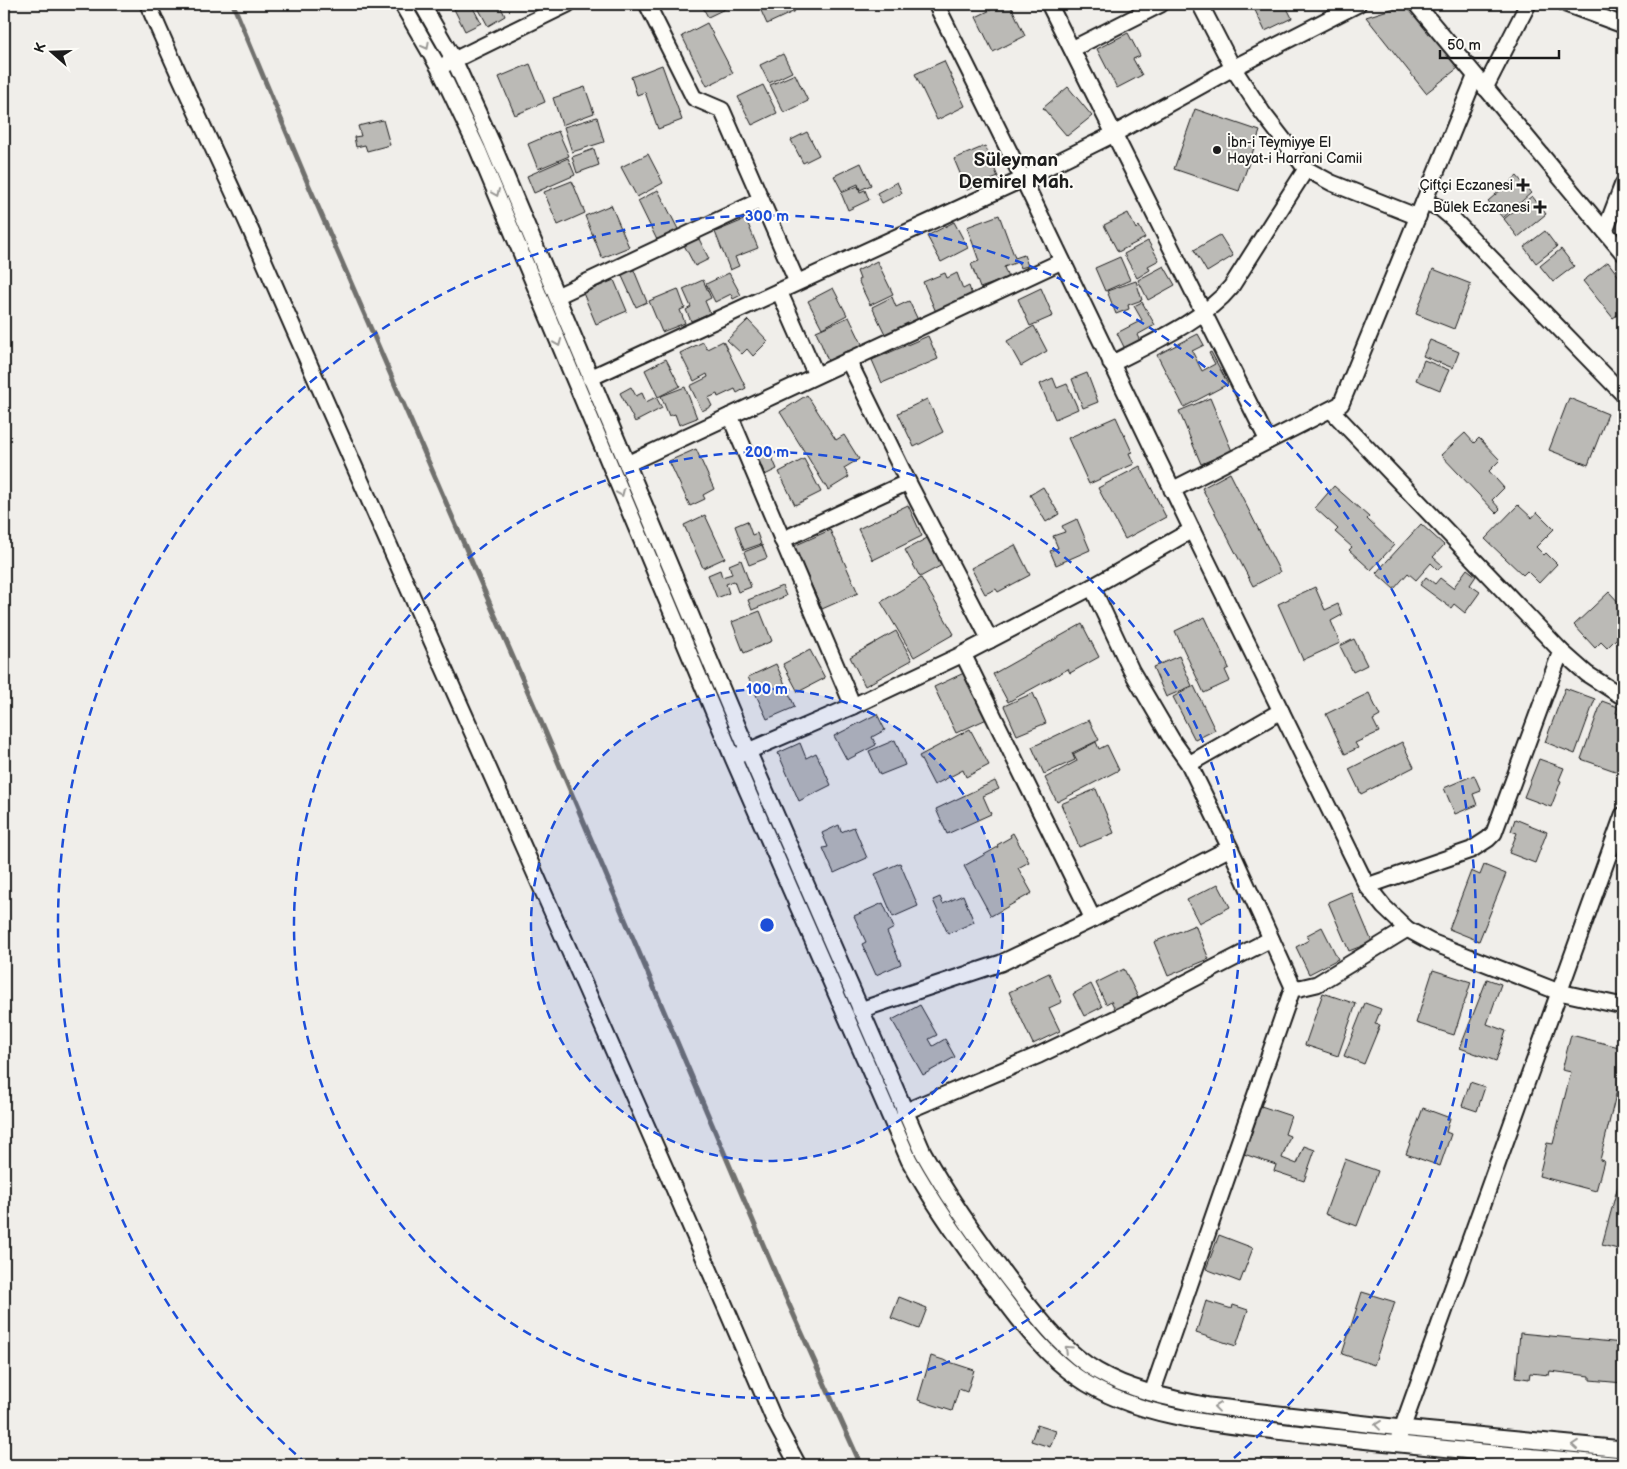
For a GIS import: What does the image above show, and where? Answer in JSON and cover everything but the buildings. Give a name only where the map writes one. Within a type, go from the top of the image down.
[{"type":"street","points":[[148,4],[650,1131],[774,1422],[798,1465]]},
{"type":"street","points":[[402,4],[438,68],[478,150],[733,758],[908,1160],[931,1199],[986,1276],[1036,1340],[1075,1376],[1102,1392],[1177,1416],[1236,1426],[1397,1444],[1623,1465]]},
{"type":"street","points":[[422,4],[454,60],[492,143],[748,751],[828,932],[904,1112],[923,1152],[945,1191],[1000,1268],[1049,1329],[1068,1350],[1096,1370],[1127,1385],[1208,1406],[1401,1428],[1623,1449]]},
{"type":"street","points":[[438,68],[568,4]]},
{"type":"street","points":[[648,4],[694,98],[722,110],[797,282]]},
{"type":"street","points":[[936,4],[1367,886],[1384,907],[1407,929],[1431,942],[1559,992],[1623,1006]]},
{"type":"street","points":[[1049,4],[1268,441]]},
{"type":"street","points":[[1072,49],[1161,4]]},
{"type":"street","points":[[1200,4],[1234,68],[1262,112],[1306,169],[1332,183],[1418,217]]},
{"type":"street","points":[[590,378],[1023,179],[1114,134],[1234,68],[1358,4]]},
{"type":"street","points":[[1416,4],[1623,254]]},
{"type":"street","points":[[1486,88],[1528,4]]},
{"type":"street","points":[[1566,4],[1623,25]]},
{"type":"street","points":[[1172,490],[1341,404],[1476,77]]},
{"type":"street","points":[[1112,364],[1204,313],[1220,301],[1231,287],[1306,169]]},
{"type":"street","points":[[1605,231],[1623,184]]},
{"type":"street","points":[[557,296],[761,200]]},
{"type":"street","points":[[1424,202],[1440,208],[1452,218],[1623,394]]},
{"type":"street","points":[[627,464],[1062,260]]},
{"type":"street","points":[[779,291],[816,375]]},
{"type":"street","points":[[848,360],[908,482],[990,640]]},
{"type":"street","points":[[1331,410],[1561,651],[1587,674],[1623,697]]},
{"type":"street","points":[[730,416],[853,706]]},
{"type":"street","points":[[782,540],[908,482]]},
{"type":"street","points":[[733,758],[853,706],[963,654],[1092,587],[1192,530]]},
{"type":"street","points":[[1092,587],[1131,670],[1172,740],[1190,764],[1293,987],[1152,1393]]},
{"type":"street","points":[[1367,886],[1471,850],[1488,840],[1494,833],[1561,651]]},
{"type":"street","points":[[963,654],[1093,920]]},
{"type":"street","points":[[1190,764],[1281,711]]},
{"type":"street","points":[[1397,1444],[1401,1428],[1623,815]]},
{"type":"street","points":[[860,1010],[1001,962],[1093,920],[1230,848]]},
{"type":"street","points":[[1293,987],[1300,988],[1317,984],[1407,929]]},
{"type":"street","points":[[904,1112],[1065,1042],[1133,1010],[1271,939]]},
{"type":"waterway","points":[[233,4],[309,186],[545,731],[779,1282],[861,1465]]},
{"type":"place","name":"İbn-i Teymiyye El Hayat-i Harrani Camii","points":[[1217,150]]},
{"type":"place","name":"Çiftçi Eczanesi","points":[[1523,185]]},
{"type":"place","name":"Bülek Eczanesi","points":[[1540,207]]},
{"type":"district","name":"Süleyman Demirel Mah.","points":[[1016,171]]}]
